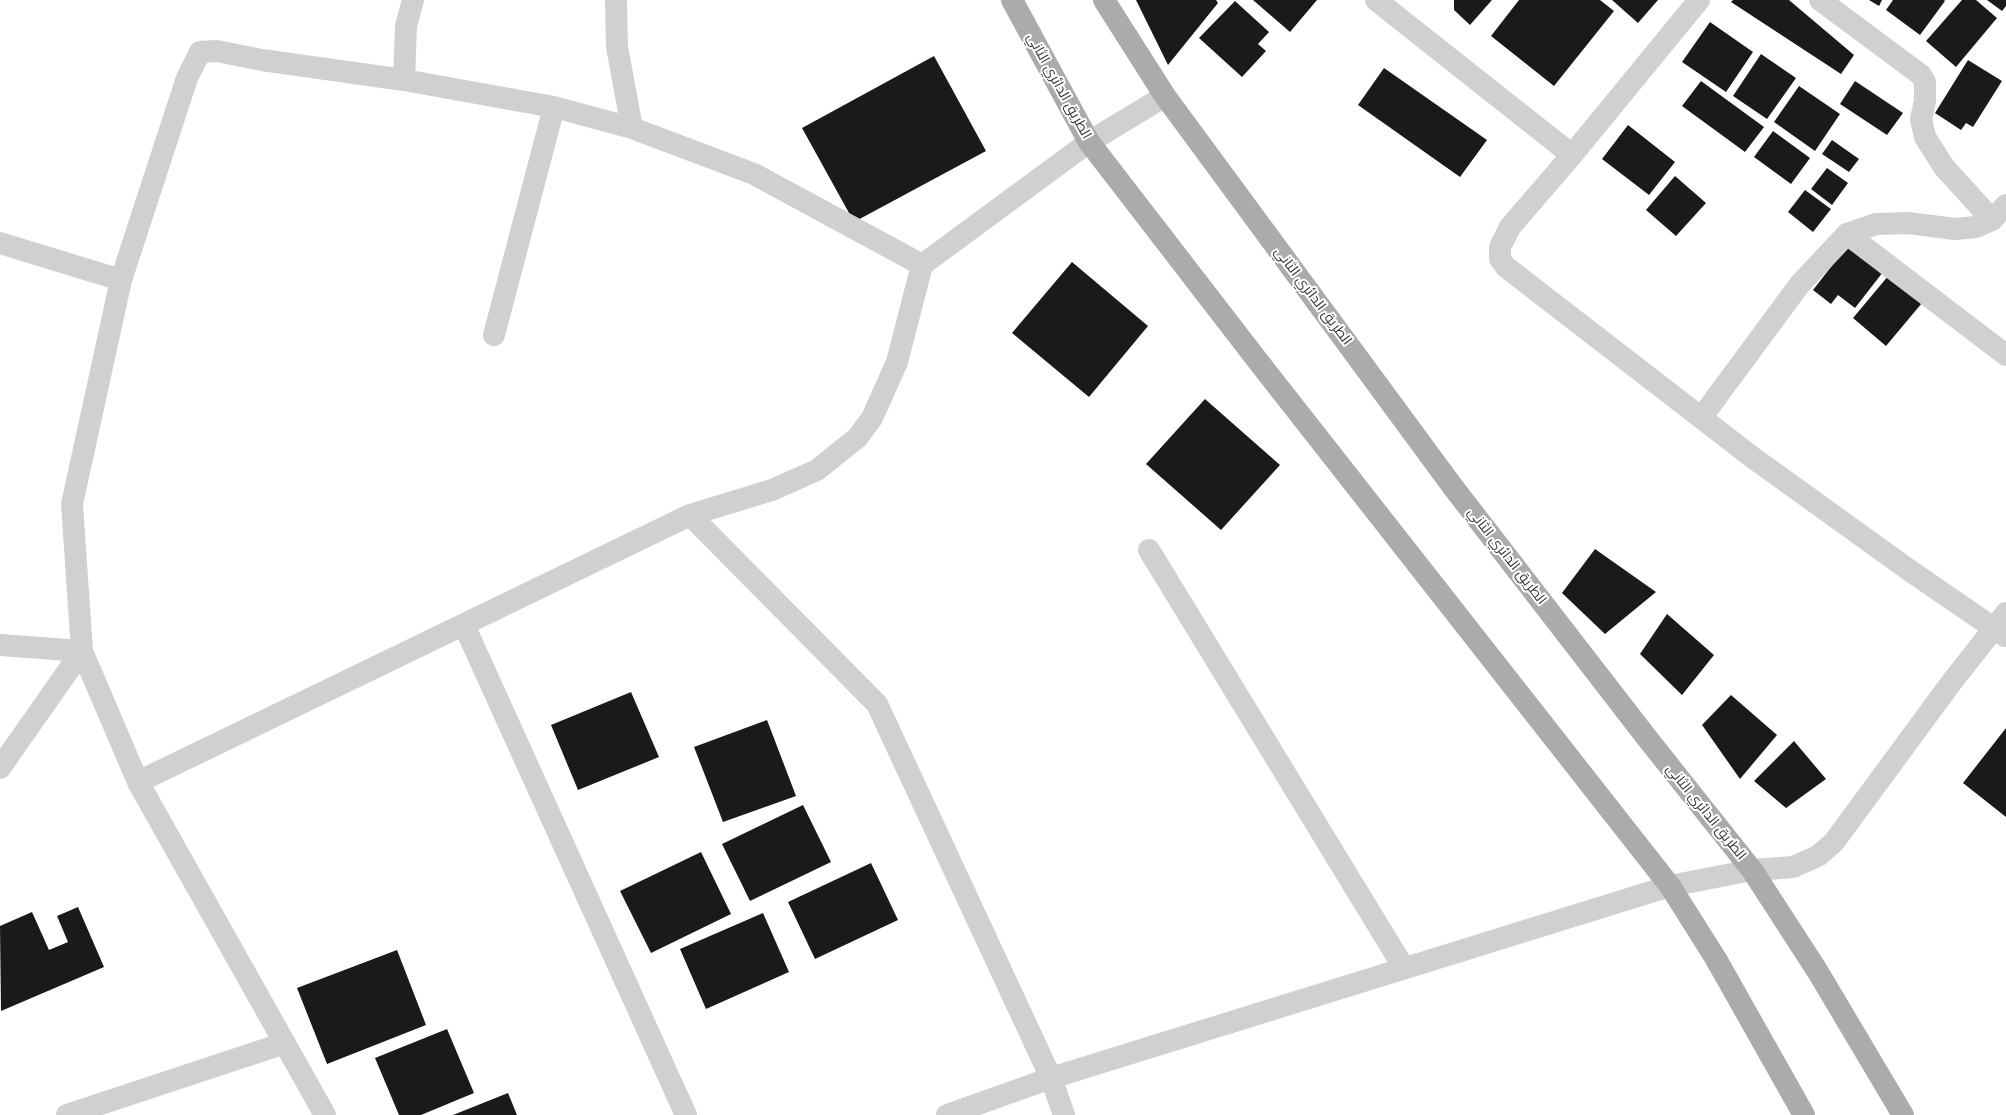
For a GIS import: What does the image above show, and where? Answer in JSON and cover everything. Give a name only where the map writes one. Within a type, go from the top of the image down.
[{"type":"main road","name":"الطريق الدائري الثاني","points":[[1012,0],[1089,142],[1232,328],[1670,886],[1716,959],[1804,1115]]},
{"type":"main road","name":"الطريق الدائري الثاني","points":[[1104,0],[1165,96],[1453,487],[1647,738],[1752,870],[1818,972],[1903,1115]]},
{"type":"street","points":[[404,80],[406,26],[413,0]]},
{"type":"street","points":[[616,0],[617,47],[632,128]]},
{"type":"street","points":[[1376,0],[1572,155]]},
{"type":"street","points":[[947,1115],[1051,1078],[1670,886],[1752,870],[1793,867],[1818,856],[1834,842],[2002,626],[1909,570],[1701,418],[1506,267],[1500,259],[1500,247],[1510,227],[1572,155],[1699,0]]},
{"type":"street","points":[[1701,418],[1800,284],[1847,234],[1876,224],[1908,223],[1955,229],[1976,226],[1999,212],[1944,167],[1925,137],[1921,119],[1925,101],[1925,82],[1921,75],[1820,0]]},
{"type":"street","points":[[325,1115],[138,782],[82,651],[72,504],[121,280],[187,78],[200,52],[217,51],[262,60],[404,80],[554,107],[632,128],[754,174],[922,265]]},
{"type":"street","points":[[138,782],[690,515],[772,490],[817,470],[858,437],[872,418],[897,362],[922,265],[1089,142],[1165,96]]},
{"type":"street","points":[[494,335],[554,107]]},
{"type":"street","points":[[1847,234],[2006,355]]},
{"type":"street","points":[[0,243],[121,280]]},
{"type":"street","points":[[690,515],[877,704],[1051,1078],[1064,1115]]},
{"type":"street","points":[[1149,550],[1404,968]]},
{"type":"street","points":[[464,625],[686,1115]]},
{"type":"street","points":[[0,645],[82,651]]},
{"type":"street","points":[[0,768],[82,651]]},
{"type":"street","points":[[67,1115],[284,1043]]},
{"type":"building","points":[[1136,0],[1216,0],[1218,3],[1168,65]]},
{"type":"building","points":[[1253,0],[1317,0],[1290,32]]},
{"type":"building","points":[[1454,0],[1492,0],[1470,25],[1454,10]]},
{"type":"building","points":[[1519,0],[1600,0],[1614,11],[1554,86],[1491,36]]},
{"type":"building","points":[[1612,0],[1658,0],[1638,23]]},
{"type":"building","points":[[1733,0],[1789,0],[1854,55],[1841,74],[1731,2]]},
{"type":"building","points":[[1869,0],[1882,0],[1879,6]]},
{"type":"building","points":[[1893,0],[1945,1],[1920,35],[1886,10]]},
{"type":"building","points":[[1962,0],[1976,0],[1997,18],[1956,67],[1926,41]]},
{"type":"building","points":[[1987,0],[2006,0],[2006,6],[2002,11]]},
{"type":"building","points":[[1235,1],[1269,32],[1258,44],[1266,51],[1242,77],[1199,38]]},
{"type":"building","points":[[1710,22],[1753,52],[1726,92],[1682,62]]},
{"type":"building","points":[[1761,54],[1796,78],[1767,119],[1733,96]]},
{"type":"building","points":[[934,56],[986,151],[854,222],[802,128]]},
{"type":"building","points":[[1968,60],[2002,81],[1973,127],[1966,123],[1961,130],[1935,113]]},
{"type":"building","points":[[1384,68],[1487,140],[1460,177],[1358,105]]},
{"type":"building","points":[[1701,81],[1764,127],[1745,152],[1682,106]]},
{"type":"building","points":[[1855,81],[1903,113],[1887,135],[1840,104]]},
{"type":"building","points":[[1799,86],[1840,114],[1815,151],[1774,122]]},
{"type":"building","points":[[1628,125],[1675,162],[1649,195],[1602,159]]},
{"type":"building","points":[[1773,131],[1810,158],[1791,184],[1754,157]]},
{"type":"building","points":[[1832,140],[1859,159],[1849,172],[1822,154]]},
{"type":"building","points":[[1827,168],[1848,183],[1832,205],[1811,189]]},
{"type":"building","points":[[1675,176],[1706,203],[1676,236],[1646,210]]},
{"type":"building","points":[[1805,190],[1831,209],[1813,232],[1788,212]]},
{"type":"building","points":[[1848,245],[1883,272],[1855,308],[1838,295],[1831,304],[1813,290]]},
{"type":"building","points":[[1072,262],[1148,326],[1089,397],[1012,333]]},
{"type":"building","points":[[1889,275],[1922,303],[1886,346],[1853,318]]},
{"type":"building","points":[[1205,399],[1280,465],[1221,530],[1146,464]]},
{"type":"building","points":[[1595,549],[1656,592],[1605,634],[1562,593]]},
{"type":"building","points":[[1667,614],[1714,655],[1682,695],[1640,654]]},
{"type":"building","points":[[631,692],[659,757],[578,790],[551,725]]},
{"type":"building","points":[[1731,695],[1777,735],[1740,779],[1702,725]]},
{"type":"building","points":[[767,720],[796,796],[723,822],[694,747]]},
{"type":"building","points":[[2006,728],[2006,817],[1963,783]]},
{"type":"building","points":[[1794,741],[1826,779],[1786,808],[1754,781]]},
{"type":"building","points":[[803,805],[831,862],[750,901],[722,844]]},
{"type":"building","points":[[701,852],[731,914],[651,953],[620,891]]},
{"type":"building","points":[[871,863],[898,920],[815,959],[788,902]]},
{"type":"building","points":[[78,907],[104,967],[1,1011],[0,926],[32,912],[49,950],[68,942],[57,916]]},
{"type":"building","points":[[763,913],[789,972],[706,1009],[680,949]]},
{"type":"building","points":[[397,950],[426,1025],[327,1064],[297,988]]},
{"type":"building","points":[[447,1029],[474,1093],[421,1115],[399,1115],[375,1058]]},
{"type":"building","points":[[508,1093],[517,1115],[453,1115]]}]
